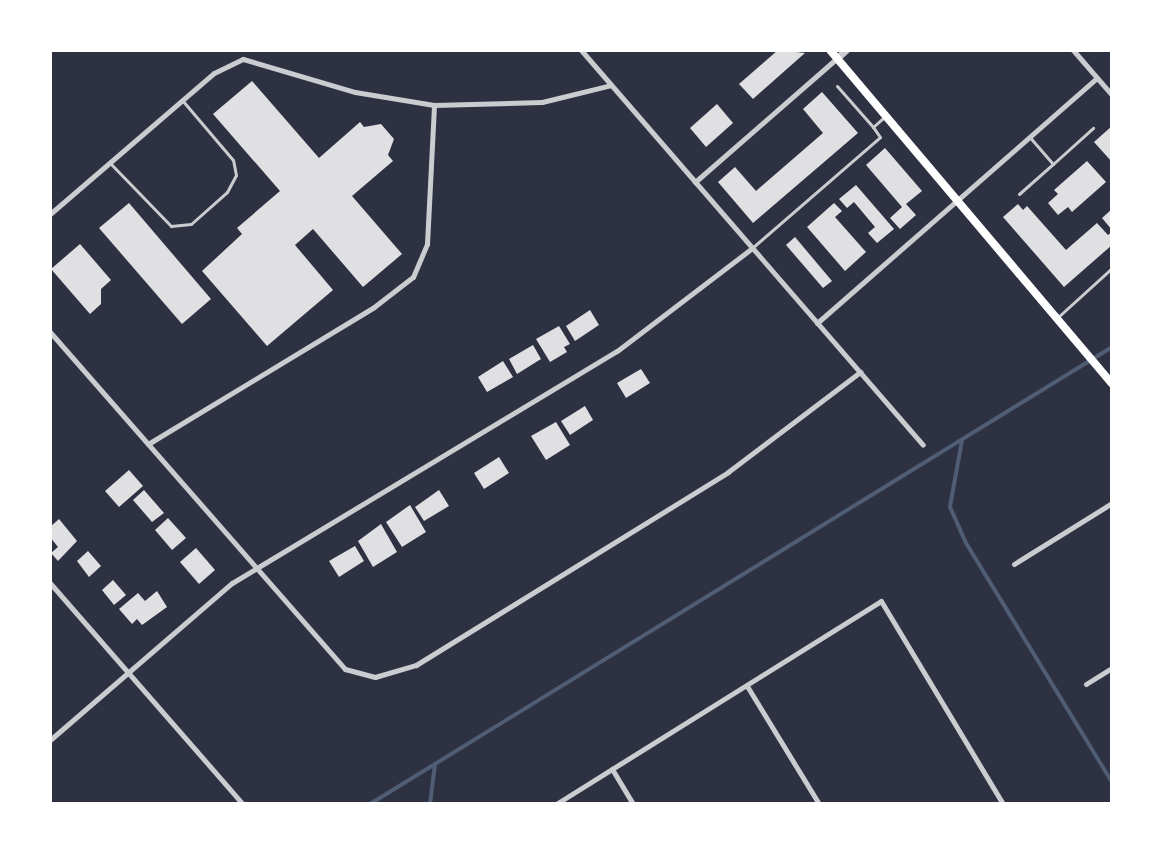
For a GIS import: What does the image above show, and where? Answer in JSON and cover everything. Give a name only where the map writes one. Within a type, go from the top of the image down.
[{"type":"main road","points":[[830,50],[1112,384]]},
{"type":"street","points":[[581,50],[923,445]]},
{"type":"street","points":[[695,182],[846,50]]},
{"type":"street","points":[[1073,50],[1112,95]]},
{"type":"street","points":[[50,214],[182,100],[229,64],[256,59],[355,92],[434,105],[542,102],[611,85]]},
{"type":"street","points":[[817,323],[1097,78]]},
{"type":"street","points":[[148,444],[374,307],[413,277],[427,244],[434,105]]},
{"type":"street","points":[[50,740],[255,568],[617,351],[752,248]]},
{"type":"street","points":[[50,332],[345,669],[375,677],[416,665],[728,472],[860,372]]},
{"type":"street","points":[[1014,564],[1112,503]]},
{"type":"street","points":[[50,583],[243,804]]},
{"type":"street","points":[[556,804],[881,601],[1003,804]]},
{"type":"street","points":[[1086,684],[1112,668]]},
{"type":"street","points":[[747,686],[819,804]]},
{"type":"street","points":[[612,769],[633,804]]},
{"type":"lane","points":[[752,248],[880,137],[837,86]]},
{"type":"lane","points":[[110,163],[167,225],[189,225],[209,208],[232,187],[235,166],[182,100]]},
{"type":"lane","points":[[873,127],[885,115]]},
{"type":"lane","points":[[1019,194],[1093,128]]},
{"type":"lane","points":[[1030,138],[1053,164]]},
{"type":"lane","points":[[1058,317],[1112,268]]},
{"type":"building","points":[[778,50],[805,53],[753,99],[739,84]]},
{"type":"building","points":[[252,81],[319,158],[360,122],[364,127],[381,124],[394,139],[388,155],[393,161],[352,196],[402,254],[363,287],[313,229],[295,245],[333,290],[267,346],[202,271],[242,234],[237,228],[280,191],[213,114]]},
{"type":"building","points":[[822,92],[858,133],[753,223],[718,182],[735,167],[756,191],[823,133],[803,109]]},
{"type":"building","points":[[717,104],[733,123],[706,147],[690,128]]},
{"type":"building","points":[[1112,126],[1112,162],[1094,142]]},
{"type":"building","points":[[885,148],[922,191],[906,204],[916,215],[900,229],[890,218],[902,207],[866,165]]},
{"type":"building","points":[[1087,161],[1106,182],[1072,212],[1068,207],[1058,215],[1048,203],[1058,194],[1054,190]]},
{"type":"building","points":[[856,185],[894,229],[877,243],[868,233],[875,227],[854,202],[847,208],[839,199]]},
{"type":"building","points":[[129,203],[211,299],[182,324],[99,228]]},
{"type":"building","points":[[834,203],[842,211],[835,217],[866,252],[845,271],[807,227]]},
{"type":"building","points":[[1018,204],[1023,210],[1027,206],[1066,250],[1097,223],[1108,235],[1112,232],[1112,245],[1064,287],[1003,217]]},
{"type":"building","points":[[1112,209],[1112,230],[1102,218]]},
{"type":"building","points":[[795,237],[832,281],[823,288],[786,245]]},
{"type":"building","points":[[80,244],[111,280],[101,289],[101,304],[90,314],[51,269]]},
{"type":"building","points":[[590,310],[599,325],[575,341],[566,326]]},
{"type":"building","points":[[559,326],[570,344],[564,347],[567,352],[550,362],[536,339]]},
{"type":"building","points":[[533,345],[541,359],[517,374],[509,359]]},
{"type":"building","points":[[503,361],[513,377],[487,392],[478,377]]},
{"type":"building","points":[[641,369],[650,383],[626,398],[617,383]]},
{"type":"building","points":[[585,406],[593,420],[570,435],[561,421]]},
{"type":"building","points":[[556,422],[570,445],[546,460],[531,436]]},
{"type":"building","points":[[499,457],[509,473],[484,489],[474,473]]},
{"type":"building","points":[[129,470],[143,486],[119,507],[105,491]]},
{"type":"building","points":[[144,490],[164,513],[152,522],[133,500]]},
{"type":"building","points":[[439,490],[449,506],[424,521],[415,507]]},
{"type":"building","points":[[410,505],[426,532],[402,547],[386,522]]},
{"type":"building","points":[[168,518],[186,538],[172,550],[155,530]]},
{"type":"building","points":[[59,519],[77,541],[58,561],[51,553],[58,547],[50,537],[50,527]]},
{"type":"building","points":[[381,524],[397,552],[373,567],[358,541]]},
{"type":"building","points":[[355,546],[364,561],[339,577],[329,561]]},
{"type":"building","points":[[196,548],[215,570],[199,584],[180,562]]},
{"type":"building","points":[[88,551],[101,566],[89,577],[77,561]]},
{"type":"building","points":[[113,580],[126,595],[114,605],[102,590]]},
{"type":"building","points":[[157,591],[167,607],[142,625],[137,619],[132,624],[119,609],[138,593],[145,601]]},
{"type":"waterway","points":[[370,804],[1112,347]]},
{"type":"waterway","points":[[962,440],[950,507],[966,543],[1112,782]]},
{"type":"waterway","points":[[430,804],[435,764]]}]
